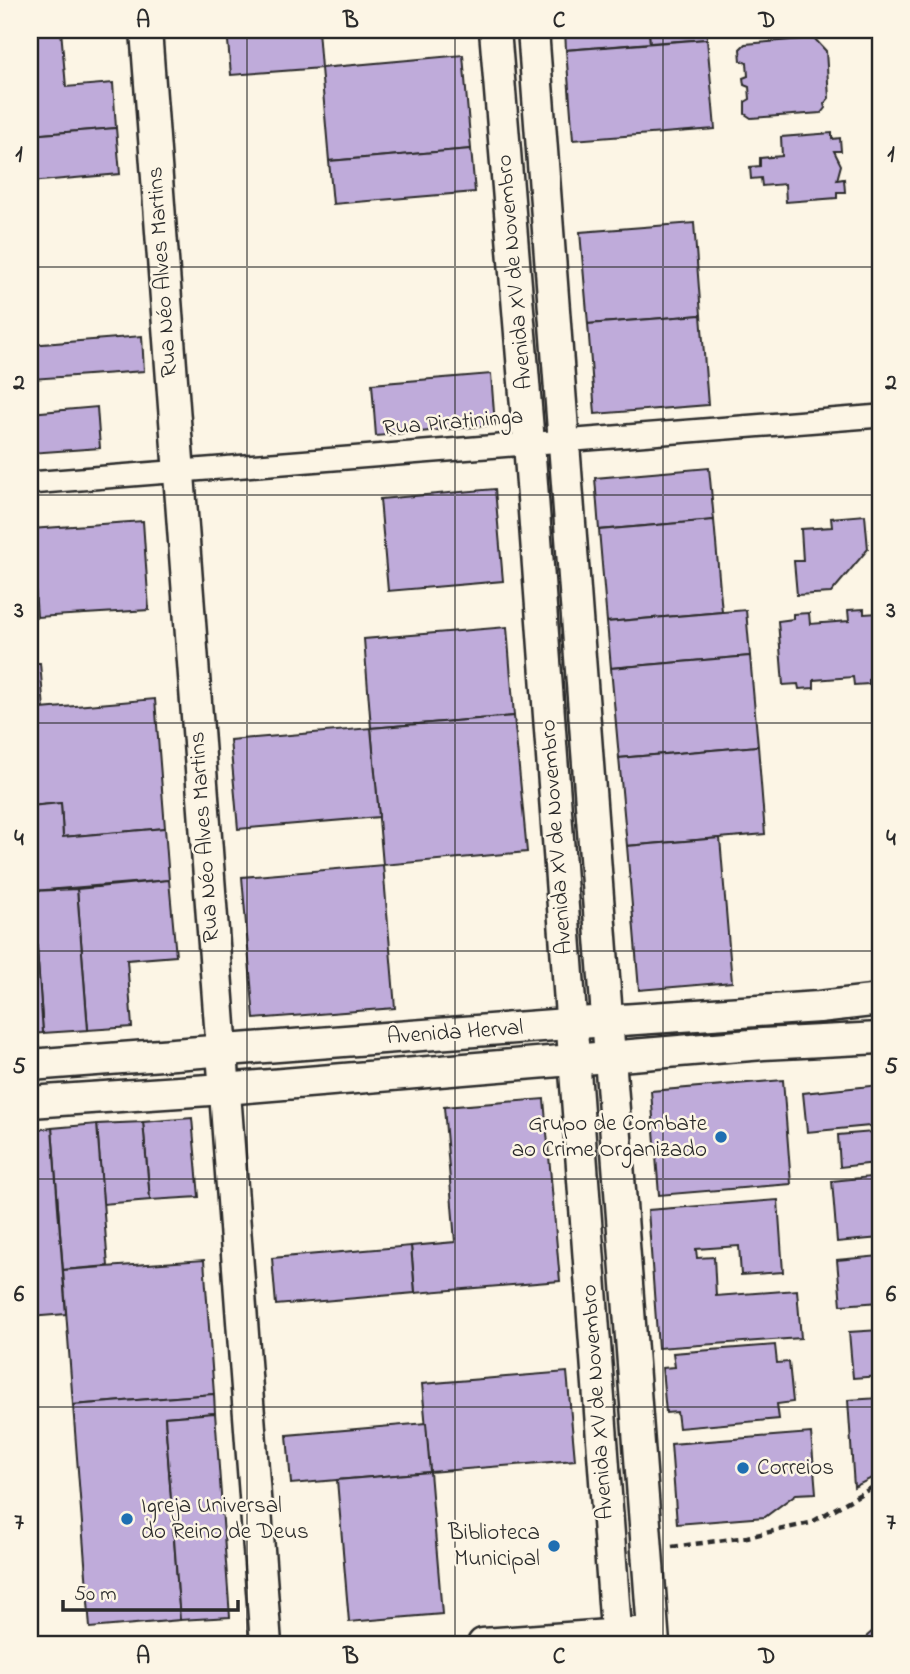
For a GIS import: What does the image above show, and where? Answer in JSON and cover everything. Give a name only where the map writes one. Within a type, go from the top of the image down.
[{"type":"main road","name":"Rua Néo Alves Martins","points":[[146,30],[266,1644]]},
{"type":"main road","name":"Avenida XV de Novembro","points":[[495,30],[529,443],[617,1639]]},
{"type":"main road","name":"Avenida XV de Novembro","points":[[533,30],[654,1638]]},
{"type":"main road","name":"Avenida Herval","points":[[30,1065],[819,1007],[880,1000]]},
{"type":"main road","points":[[763,1044],[819,1007]]},
{"type":"main road","name":"Avenida Herval","points":[[31,1102],[224,1089],[763,1044],[880,1038]]},
{"type":"main road","points":[[362,1040],[406,1073]]},
{"type":"main road","points":[[31,1102],[88,1061]]},
{"type":"main road","points":[[483,1644],[654,1638]]},
{"type":"street","name":"Rua Piratininga","points":[[30,483],[880,416]]},
{"type":"path","points":[[647,1550],[747,1536],[810,1523],[880,1483]]},
{"type":"building","points":[[30,30],[61,30],[66,87],[113,83],[116,128],[30,135]]},
{"type":"building","points":[[227,30],[318,30],[321,68],[231,75]]},
{"type":"building","points":[[565,30],[649,30],[650,43],[566,50]]},
{"type":"building","points":[[649,30],[707,30],[707,39],[650,43]]},
{"type":"building","points":[[752,30],[828,30],[752,36]]},
{"type":"building","points":[[814,38],[826,51],[829,98],[821,113],[751,118],[745,114],[745,102],[750,99],[749,87],[744,85],[743,78],[748,76],[747,63],[741,61],[740,49],[745,44]]},
{"type":"building","points":[[707,39],[715,129],[573,140],[566,50]]},
{"type":"building","points":[[463,55],[471,149],[329,161],[321,68]]},
{"type":"building","points":[[116,128],[120,174],[30,182],[30,135]]},
{"type":"building","points":[[832,133],[832,139],[840,138],[841,151],[834,151],[841,165],[837,180],[844,179],[845,192],[837,192],[837,198],[786,202],[785,184],[762,186],[761,178],[751,179],[750,167],[760,166],[760,158],[782,156],[781,137]]},
{"type":"building","points":[[471,149],[475,192],[333,204],[329,161]]},
{"type":"building","points":[[694,223],[701,315],[588,324],[580,232]]},
{"type":"building","points":[[701,315],[708,405],[595,414],[588,324]]},
{"type":"building","points":[[142,336],[144,371],[32,379],[30,345]]},
{"type":"building","points":[[491,374],[495,425],[376,436],[372,384]]},
{"type":"building","points":[[97,407],[100,448],[30,453],[30,413]]},
{"type":"building","points":[[709,468],[714,520],[599,530],[595,478]]},
{"type":"building","points":[[495,489],[503,581],[388,591],[380,499]]},
{"type":"building","points":[[865,515],[868,549],[831,593],[797,595],[794,561],[803,561],[801,529],[832,527],[831,518]]},
{"type":"building","points":[[714,520],[722,612],[607,622],[599,530]]},
{"type":"building","points":[[143,521],[149,610],[37,617],[31,529]]},
{"type":"building","points":[[864,609],[864,614],[879,613],[880,678],[869,679],[869,684],[854,685],[853,677],[814,680],[814,688],[799,689],[798,684],[783,685],[778,621],[793,619],[793,614],[809,613],[810,624],[849,621],[848,610]]},
{"type":"building","points":[[746,610],[750,656],[611,668],[607,622]]},
{"type":"building","points":[[507,627],[514,716],[371,728],[364,639]]},
{"type":"building","points":[[750,656],[758,746],[619,758],[611,668]]},
{"type":"building","points":[[30,663],[40,663],[44,709],[30,710]]},
{"type":"building","points":[[155,699],[165,828],[63,837],[61,803],[30,806],[30,710]]},
{"type":"building","points":[[514,716],[527,852],[383,865],[371,728]]},
{"type":"building","points":[[371,728],[379,817],[238,829],[230,740]]},
{"type":"building","points":[[758,746],[765,834],[627,846],[619,758]]},
{"type":"building","points":[[61,803],[63,837],[165,828],[169,880],[33,891],[30,806]]},
{"type":"building","points":[[720,838],[732,982],[639,990],[627,846]]},
{"type":"building","points":[[383,865],[395,1008],[254,1019],[242,877]]},
{"type":"building","points":[[169,880],[176,956],[127,960],[132,1027],[88,1030],[77,889]]},
{"type":"building","points":[[77,889],[88,1030],[43,1033],[33,891]]},
{"type":"building","points":[[33,891],[43,1033],[30,1034],[30,892]]},
{"type":"building","name":"Grupo de Combate ao Crime Organizado","points":[[783,1080],[791,1184],[659,1195],[651,1091]]},
{"type":"building","points":[[880,1085],[880,1125],[807,1132],[803,1093]]},
{"type":"building","points":[[544,1099],[560,1281],[415,1293],[411,1246],[455,1242],[444,1107]]},
{"type":"building","points":[[192,1118],[199,1197],[150,1200],[143,1122]]},
{"type":"building","points":[[143,1122],[150,1200],[103,1204],[97,1124]]},
{"type":"building","points":[[97,1124],[108,1266],[63,1270],[52,1128]]},
{"type":"building","points":[[52,1128],[66,1314],[30,1317],[30,1130]]},
{"type":"building","points":[[873,1132],[876,1163],[840,1167],[838,1135]]},
{"type":"building","points":[[880,1176],[880,1238],[837,1242],[832,1181]]},
{"type":"building","points":[[778,1200],[783,1272],[741,1275],[739,1246],[696,1249],[697,1258],[714,1257],[716,1296],[797,1290],[801,1338],[658,1348],[648,1210]]},
{"type":"building","points":[[411,1246],[415,1293],[276,1305],[272,1258]]},
{"type":"building","points":[[880,1256],[880,1302],[841,1305],[837,1260]]},
{"type":"building","points":[[204,1260],[214,1394],[73,1405],[63,1270]]},
{"type":"building","points":[[880,1330],[880,1376],[853,1378],[849,1332]]},
{"type":"building","points":[[775,1345],[777,1363],[789,1362],[793,1402],[777,1404],[779,1419],[679,1428],[677,1412],[666,1413],[662,1368],[675,1367],[673,1353]]},
{"type":"building","points":[[567,1372],[575,1460],[430,1472],[422,1384]]},
{"type":"building","name":"Igreja Universal do Reino de Deus","points":[[214,1394],[215,1413],[165,1417],[180,1620],[90,1628],[73,1405]]},
{"type":"building","points":[[880,1398],[880,1474],[854,1487],[848,1400]]},
{"type":"building","points":[[215,1413],[230,1617],[180,1620],[165,1417]]},
{"type":"building","points":[[426,1423],[430,1472],[291,1484],[287,1435]]},
{"type":"building","name":"Correios","points":[[811,1433],[816,1493],[796,1494],[765,1517],[677,1524],[671,1444]]},
{"type":"building","points":[[430,1472],[442,1614],[349,1622],[337,1480]]},
{"type":"building","points":[[880,1625],[880,1644],[865,1644],[867,1636]]},
{"type":"place","name":"Grupo de Combate ao Crime Organizado","points":[[721,1137]]},
{"type":"place","name":"Correios","points":[[743,1468]]},
{"type":"place","name":"Igreja Universal do Reino de Deus","points":[[127,1519]]},
{"type":"place","name":"Biblioteca Municipal","points":[[554,1546]]}]
